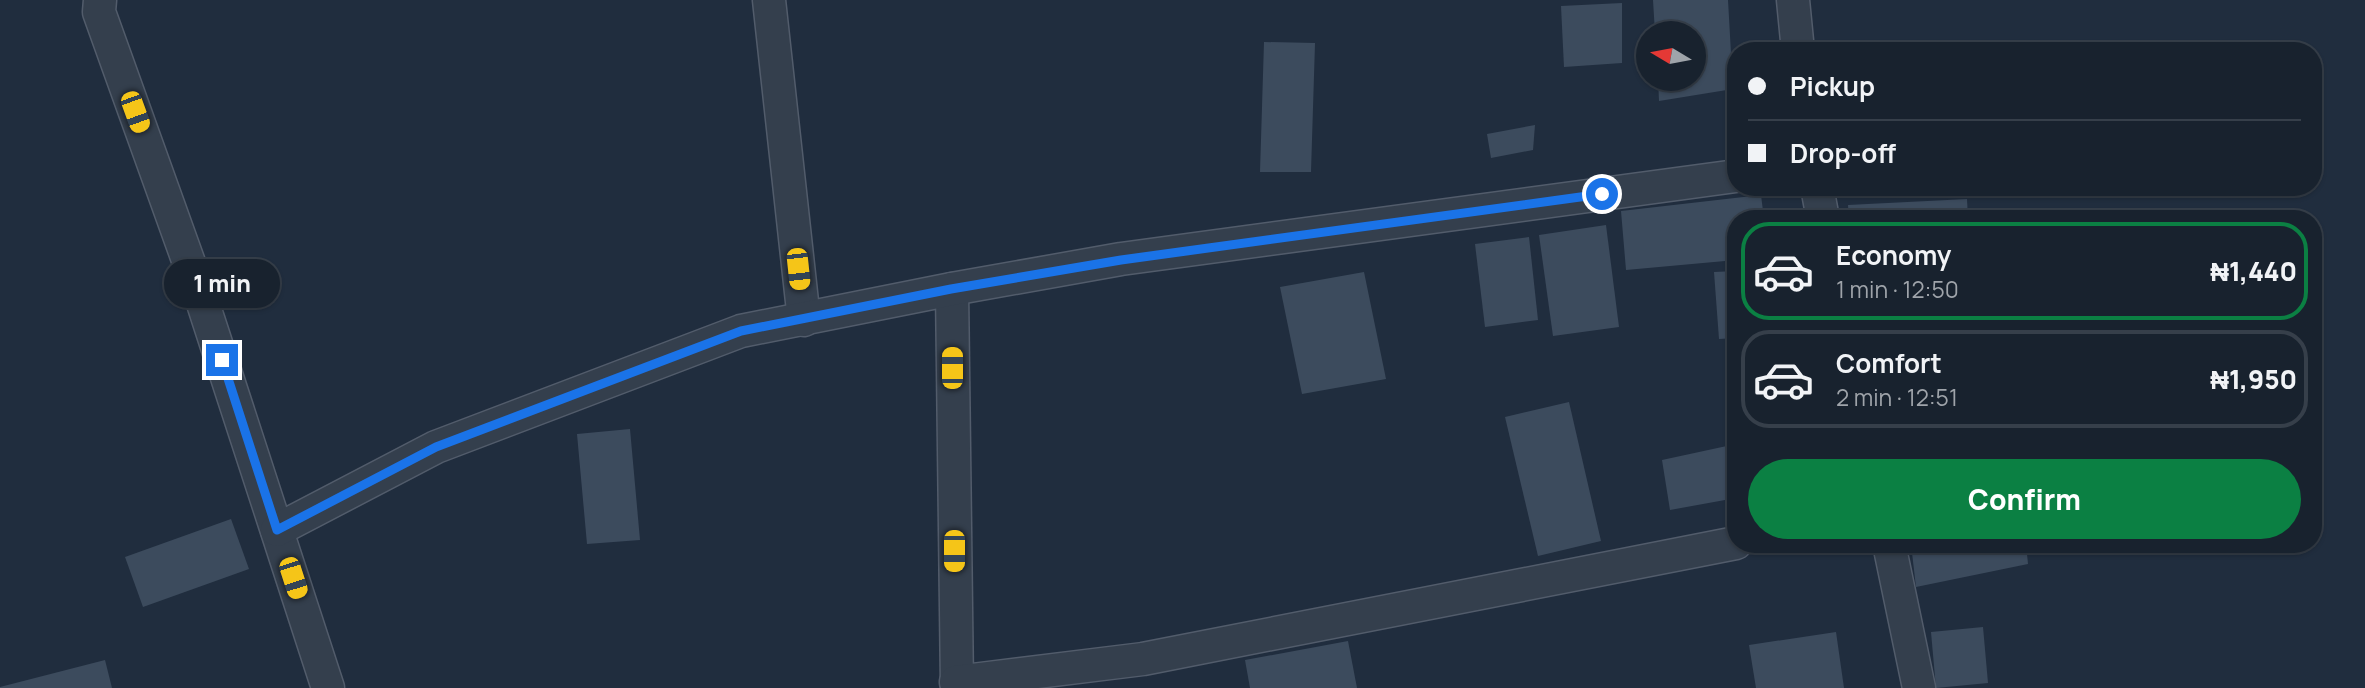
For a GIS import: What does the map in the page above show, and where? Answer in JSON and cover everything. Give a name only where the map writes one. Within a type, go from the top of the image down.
[{"type":"street","points":[[100,0],[99,12],[198,288],[328,688]]},
{"type":"street","points":[[769,0],[804,320]]},
{"type":"street","points":[[1793,0],[1797,42]]},
{"type":"street","points":[[277,530],[436,447],[741,331],[951,289],[1121,260],[1727,177]]},
{"type":"street","points":[[951,289],[956,685],[1143,659],[1727,545]]},
{"type":"street","points":[[1891,553],[1919,688]]},
{"type":"building","points":[[1653,0],[1728,0],[1730,42],[1727,42],[1727,90],[1659,101],[1659,91],[1706,91],[1706,21],[1654,21]]},
{"type":"building","points":[[1622,3],[1622,63],[1564,67],[1561,6]]},
{"type":"building","points":[[1264,42],[1315,43],[1311,172],[1260,172]]},
{"type":"building","points":[[1535,125],[1533,150],[1491,158],[1487,134]]},
{"type":"building","points":[[1752,196],[1761,196],[1763,210],[1727,210],[1727,261],[1626,270],[1621,211]]},
{"type":"building","points":[[1967,199],[1968,210],[1848,210],[1848,205]]},
{"type":"building","points":[[1606,225],[1619,327],[1553,336],[1539,235]]},
{"type":"building","points":[[1529,237],[1538,320],[1485,327],[1475,244]]},
{"type":"building","points":[[1727,271],[1727,339],[1719,339],[1714,272]]},
{"type":"building","points":[[1364,272],[1386,379],[1302,394],[1280,287]]},
{"type":"building","points":[[1569,402],[1601,541],[1538,556],[1505,417]]},
{"type":"building","points":[[630,429],[640,540],[587,544],[577,434]]},
{"type":"building","points":[[1727,446],[1727,500],[1670,510],[1662,460]]},
{"type":"building","points":[[231,519],[249,569],[143,607],[125,557]]},
{"type":"building","points":[[1912,553],[2027,553],[2028,564],[1916,587]]},
{"type":"building","points":[[1983,627],[1988,683],[1936,688],[1931,632]]},
{"type":"building","points":[[1836,632],[1844,688],[1756,688],[1749,645]]},
{"type":"building","points":[[1348,641],[1357,688],[1250,688],[1245,660]]},
{"type":"building","points":[[105,660],[112,688],[0,688],[0,687]]},
{"type":"route","points":[[222,360],[277,530],[436,447],[741,331],[951,289],[1121,260],[1602,194]]}]
